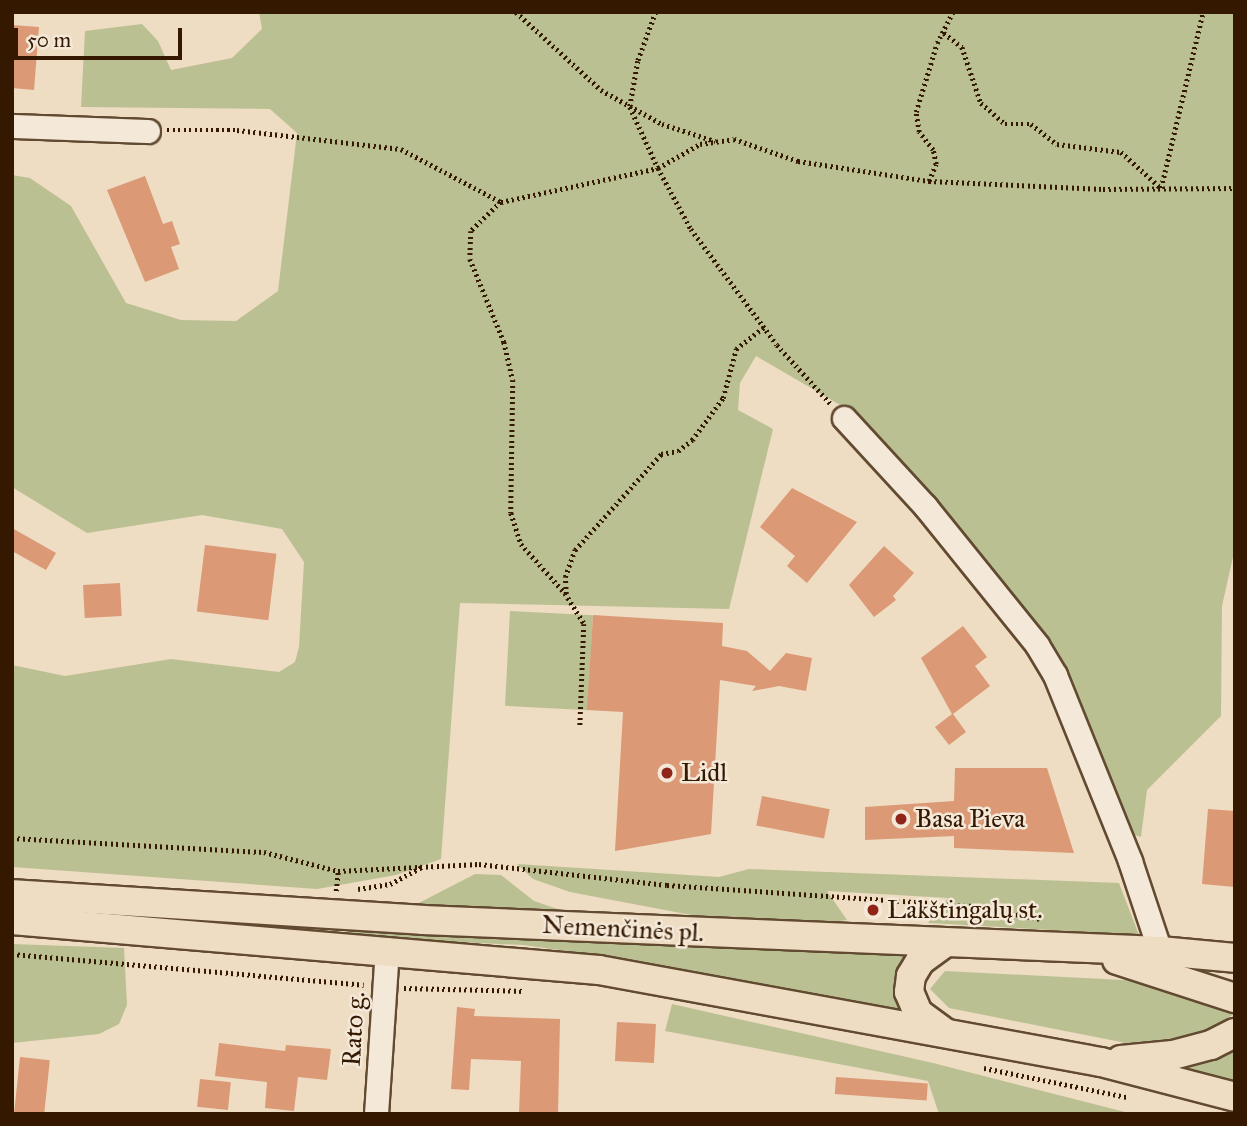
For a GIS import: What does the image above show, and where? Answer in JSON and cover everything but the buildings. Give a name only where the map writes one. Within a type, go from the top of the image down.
[{"type":"main road","name":"Nemenčinės pl.","points":[[12,894],[423,920],[1160,950],[1235,958]]},
{"type":"main road","name":"Nemenčinės pl.","points":[[12,920],[387,949],[599,970],[1101,1062]]},
{"type":"main road","points":[[945,943],[920,961],[911,976],[909,992],[918,1013],[948,1035]]},
{"type":"main road","points":[[1077,948],[1235,998]]},
{"type":"main road","points":[[1101,1062],[1173,1055],[1211,1045],[1235,1033]]},
{"type":"main road","points":[[1101,1062],[1235,1100]]},
{"type":"street","points":[[12,126],[148,131]]},
{"type":"street","points":[[844,418],[925,506],[1037,645],[1055,675],[1130,862],[1160,950]]},
{"type":"street","name":"Rato g.","points":[[376,1114],[387,949]]},
{"type":"street","points":[[1231,1114],[1235,1100]]},
{"type":"path","points":[[516,12],[601,90],[662,124],[717,141]]},
{"type":"path","points":[[656,12],[638,61],[630,107],[658,168],[691,229],[764,327],[844,418]]},
{"type":"path","points":[[929,181],[936,163],[933,150],[919,132],[916,112],[953,12]]},
{"type":"path","points":[[1161,188],[1203,12]]},
{"type":"path","points":[[944,33],[962,47],[981,103],[1006,124],[1031,124],[1057,144],[1121,152],[1161,188]]},
{"type":"path","points":[[148,131],[237,130],[401,149],[501,202]]},
{"type":"path","points":[[580,726],[584,624],[566,595],[521,544],[511,513],[513,380],[504,342],[470,259],[471,231],[501,202],[658,168],[700,144],[734,139],[798,161],[929,181],[1235,188]]},
{"type":"path","points":[[566,595],[565,577],[575,550],[661,454],[678,451],[692,440],[723,398],[736,349],[764,327]]},
{"type":"path","points":[[12,838],[264,852],[338,871],[479,864],[667,885],[973,906],[1047,920]]},
{"type":"path","points":[[336,888],[390,884],[425,866]]},
{"type":"path","points":[[12,954],[384,987],[533,991]]},
{"type":"path","points":[[982,1068],[1131,1098]]},
{"type":"green space","points":[[259,12],[1235,12],[1235,548],[1222,606],[1221,716],[1147,790],[1141,837],[1122,831],[1071,686],[926,491],[847,409],[756,356],[740,383],[738,410],[773,429],[729,609],[460,603],[441,859],[396,875],[317,889],[12,867],[12,665],[65,676],[171,659],[279,672],[295,662],[299,647],[304,562],[282,529],[202,515],[87,533],[12,487],[12,175],[30,178],[71,206],[126,303],[181,320],[236,321],[278,291],[297,133],[270,109],[81,107],[85,31],[142,24],[158,41],[171,70],[232,58],[262,29]]},
{"type":"green space","points":[[510,611],[593,615],[588,710],[505,706]]},
{"type":"green space","points":[[517,864],[719,877],[749,869],[1119,883],[1139,935],[928,923],[948,898],[827,891],[847,920],[793,926],[707,918],[570,892],[533,879]]},
{"type":"green space","points":[[475,874],[501,875],[534,901],[569,913],[413,906]]},
{"type":"green space","points":[[350,929],[900,955],[905,957],[897,976],[904,1009],[901,1012],[618,958],[523,945],[349,937]]},
{"type":"green space","points":[[12,944],[124,948],[127,1005],[119,1024],[99,1034],[12,1043]]},
{"type":"green space","points":[[945,971],[1142,981],[1234,1014],[1194,1039],[1136,1045],[949,1008],[930,989]]},
{"type":"green space","points":[[672,1004],[933,1063],[1133,1114],[939,1114],[928,1081],[665,1031]]},
{"type":"green space","points":[[1235,1049],[1235,1083],[1189,1070],[1188,1066]]},
{"type":"place","name":"Lidl","points":[[667,773]]},
{"type":"place","name":"Basa Pieva","points":[[901,819]]},
{"type":"place","name":"Lakštingalų st.","points":[[873,910]]}]
